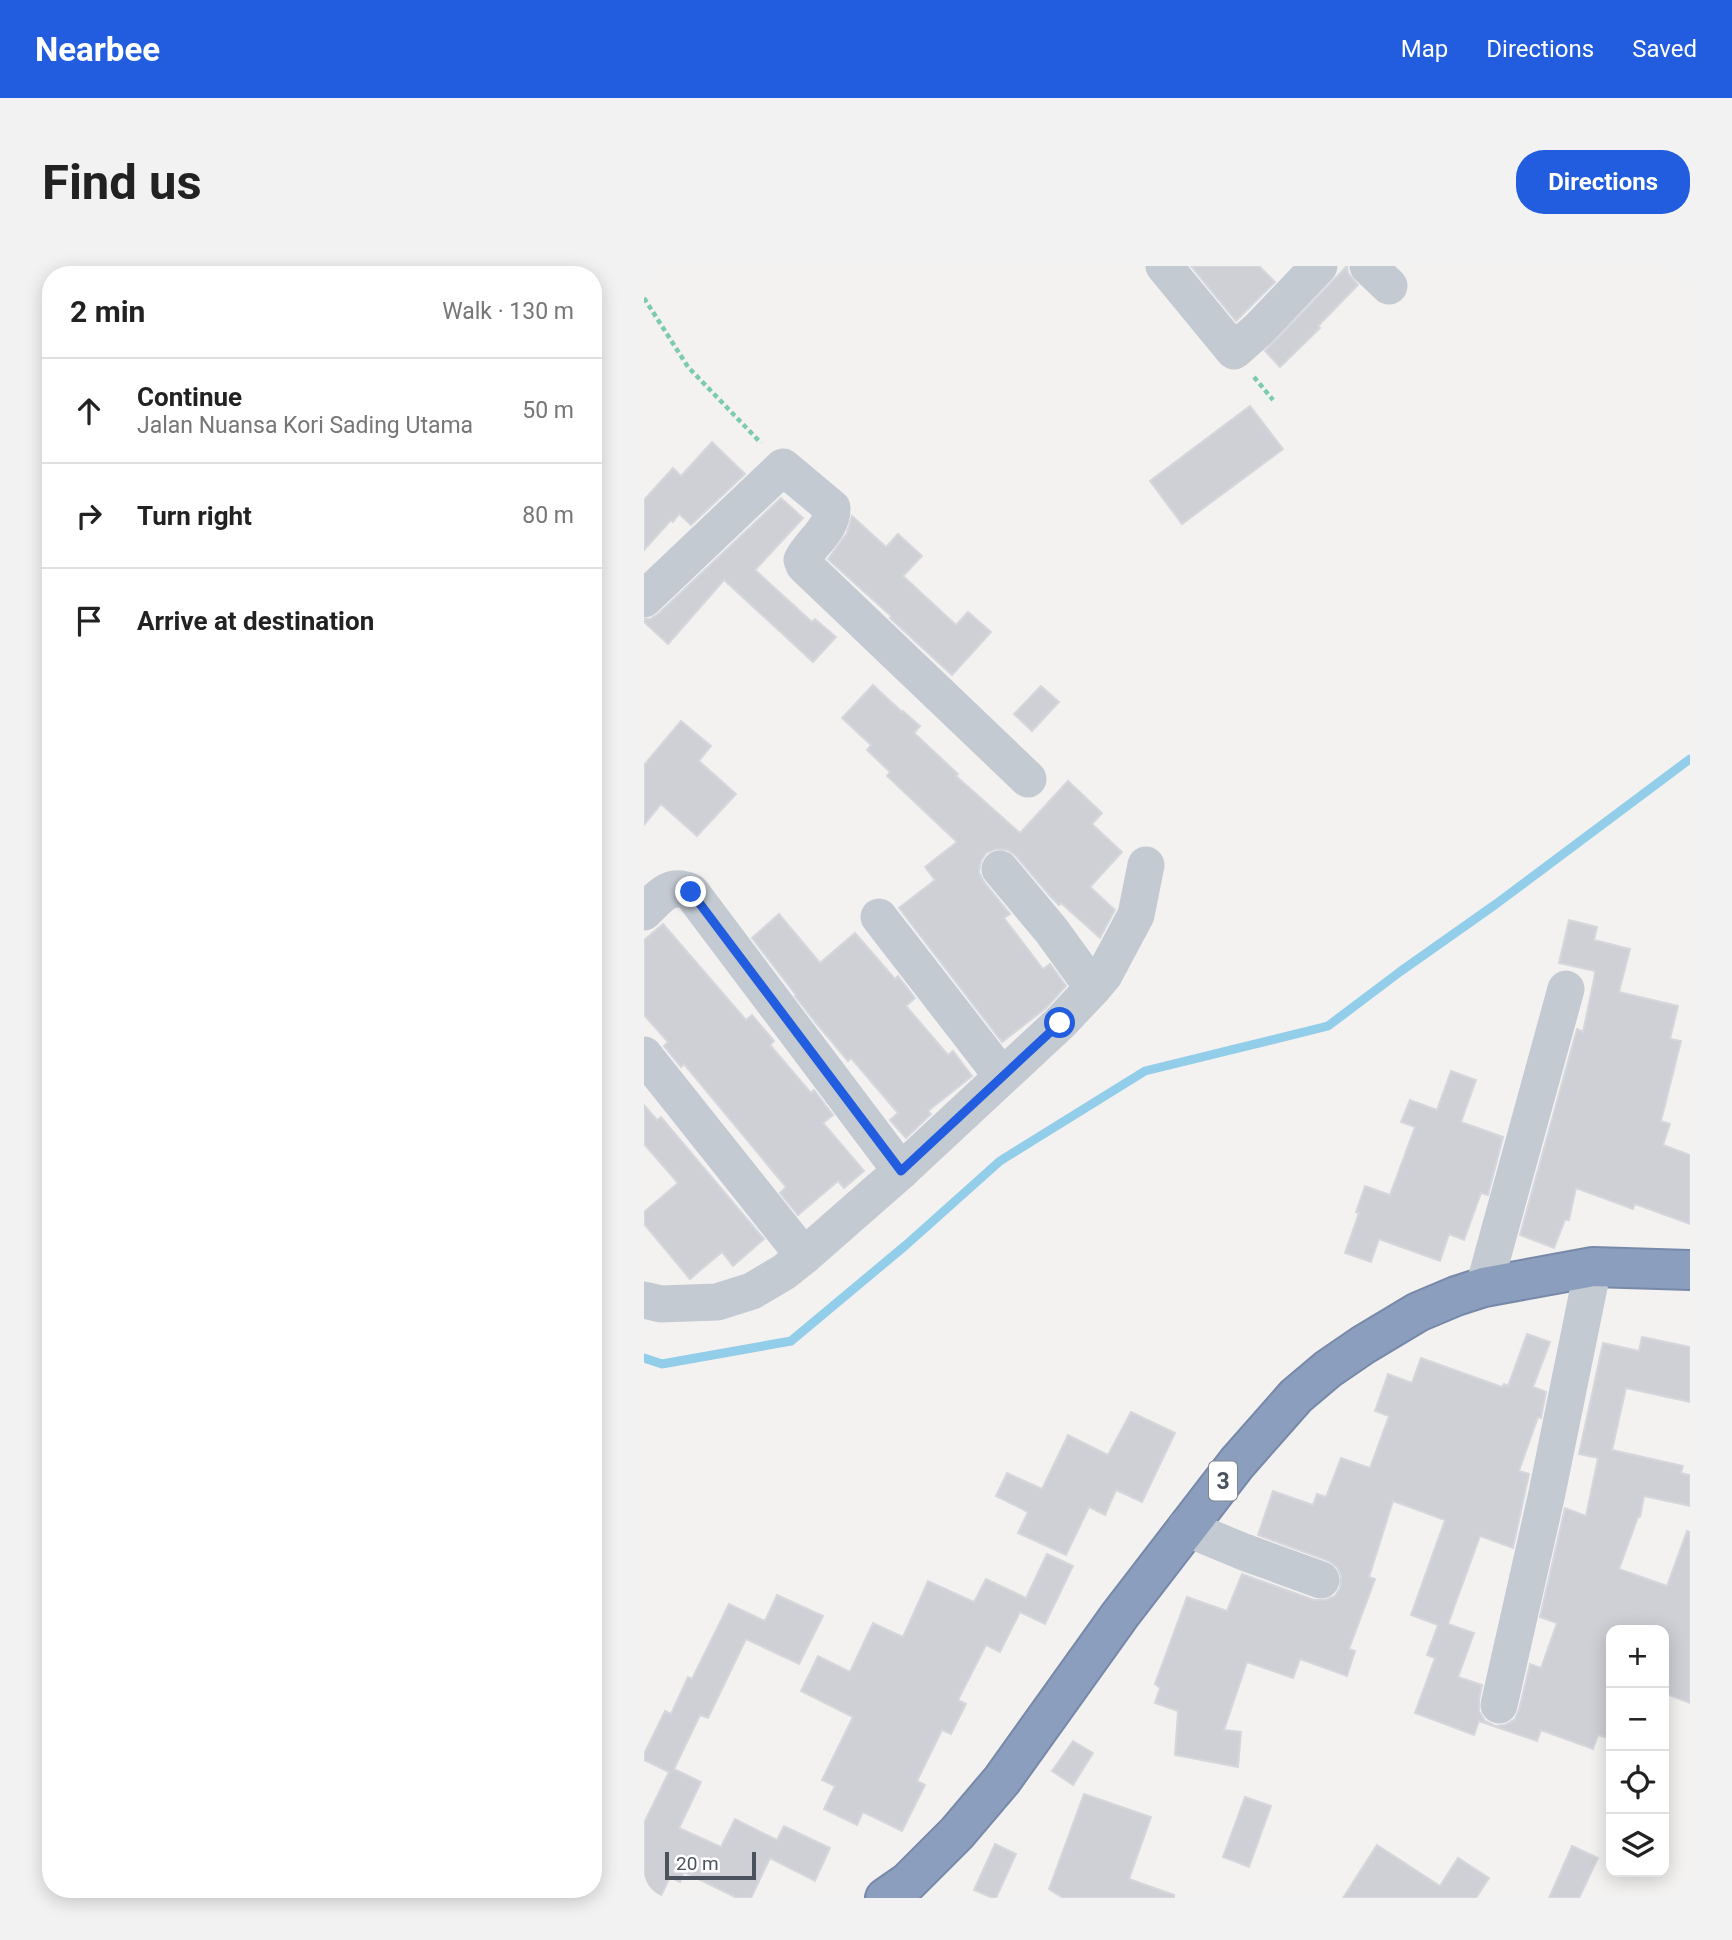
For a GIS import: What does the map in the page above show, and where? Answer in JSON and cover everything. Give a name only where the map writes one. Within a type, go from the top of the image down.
[{"type":"highway","name":"3","points":[[885,1898],[908,1882],[957,1833],[1002,1780],[1120,1615],[1237,1463],[1296,1396],[1328,1369],[1418,1312],[1484,1287],[1593,1267],[1690,1270]]},
{"type":"street","points":[[1164,266],[1234,351],[1259,329],[1319,266]]},
{"type":"street","points":[[644,599],[783,467],[832,509],[832,517],[827,527],[805,554],[802,560],[804,565],[1028,779]]},
{"type":"street","points":[[650,1295],[717,1302],[752,1291],[784,1272],[804,1256],[901,1171],[1060,1023],[1093,988],[1104,975],[1136,915],[1146,865]]},
{"type":"street","points":[[1000,869],[1051,930],[1093,988]]},
{"type":"street","points":[[644,912],[666,891],[680,887],[691,892],[901,1171]]},
{"type":"street","points":[[879,917],[1002,1076]]},
{"type":"street","points":[[1484,1287],[1566,989]]},
{"type":"street","points":[[644,1055],[804,1256]]},
{"type":"street","points":[[1499,1705],[1547,1493],[1593,1267]]},
{"type":"street","points":[[1186,1528],[1321,1580]]},
{"type":"path","points":[[644,298],[688,367],[783,467]]},
{"type":"building","points":[[1191,266],[1259,266],[1275,282],[1236,321]]},
{"type":"building","points":[[1347,266],[1348,273],[1358,285],[1318,326],[1320,328],[1280,367],[1265,351]]},
{"type":"building","points":[[1250,406],[1283,449],[1182,524],[1150,481]]},
{"type":"building","points":[[712,442],[745,474],[691,525],[679,514],[644,550],[644,500],[673,468],[681,476]]},
{"type":"building","points":[[781,498],[803,518],[755,570],[812,622],[815,619],[836,637],[813,662],[724,580],[668,644],[644,622],[644,619],[658,614]]},
{"type":"building","points":[[852,516],[886,547],[898,534],[922,556],[903,576],[956,625],[968,612],[991,632],[952,675],[828,559],[847,533]]},
{"type":"building","points":[[873,685],[920,726],[914,733],[958,774],[956,776],[1020,833],[1068,781],[1102,813],[1092,824],[1122,852],[1090,887],[1115,910],[1100,938],[1061,903],[1059,905],[1008,850],[996,849],[986,853],[979,872],[1010,914],[1004,918],[1043,969],[1050,964],[1066,986],[1046,1008],[1002,1042],[899,908],[935,880],[925,867],[957,842],[887,776],[890,772],[867,750],[871,745],[842,718]]},
{"type":"building","points":[[1041,686],[1059,702],[1032,731],[1014,714]]},
{"type":"building","points":[[681,721],[711,746],[699,761],[736,794],[697,836],[661,804],[644,825],[644,765]]},
{"type":"building","points":[[779,914],[820,963],[855,933],[895,979],[898,976],[915,998],[906,1006],[948,1055],[953,1051],[972,1076],[928,1111],[931,1114],[906,1138],[890,1120],[898,1113],[851,1058],[848,1061],[816,1023],[752,938]]},
{"type":"building","points":[[1569,920],[1597,927],[1594,940],[1630,949],[1619,992],[1678,1006],[1670,1039],[1681,1041],[1661,1121],[1670,1124],[1663,1145],[1690,1155],[1690,1224],[1635,1204],[1633,1209],[1576,1188],[1569,1220],[1565,1220],[1554,1248],[1520,1235],[1577,1029],[1583,1032],[1594,979],[1595,971],[1559,963]]},
{"type":"building","points":[[663,924],[746,1020],[752,1015],[774,1041],[770,1045],[811,1093],[814,1090],[833,1115],[823,1123],[864,1171],[844,1188],[838,1181],[798,1215],[780,1193],[786,1187],[684,1064],[681,1067],[664,1046],[668,1042],[644,1015],[644,940]]},
{"type":"building","points":[[1451,1071],[1476,1080],[1461,1122],[1503,1137],[1488,1195],[1481,1193],[1464,1240],[1449,1234],[1440,1261],[1379,1239],[1371,1262],[1345,1253],[1365,1186],[1390,1195],[1415,1127],[1401,1122],[1410,1100],[1437,1110]]},
{"type":"building","points":[[644,1105],[657,1120],[661,1117],[764,1239],[733,1266],[722,1252],[690,1279],[644,1224],[644,1212],[678,1183],[644,1144]]},
{"type":"building","points":[[1527,1334],[1550,1342],[1533,1387],[1546,1392],[1541,1418],[1538,1417],[1519,1471],[1529,1474],[1513,1548],[1480,1536],[1448,1624],[1474,1633],[1458,1677],[1482,1685],[1479,1711],[1485,1721],[1495,1726],[1505,1725],[1515,1719],[1530,1664],[1541,1668],[1557,1623],[1540,1617],[1565,1508],[1586,1516],[1598,1458],[1579,1454],[1603,1343],[1639,1351],[1642,1337],[1690,1347],[1690,1402],[1626,1388],[1612,1450],[1683,1466],[1681,1473],[1690,1475],[1690,1506],[1644,1496],[1640,1517],[1619,1569],[1667,1586],[1687,1531],[1690,1532],[1690,1703],[1669,1695],[1669,1625],[1606,1625],[1606,1737],[1598,1735],[1593,1749],[1541,1730],[1537,1741],[1479,1721],[1474,1735],[1415,1713],[1435,1658],[1427,1655],[1438,1625],[1411,1615],[1445,1520],[1393,1501],[1369,1577],[1375,1579],[1349,1649],[1355,1651],[1347,1676],[1300,1659],[1293,1678],[1247,1662],[1224,1730],[1241,1732],[1238,1767],[1175,1755],[1178,1711],[1155,1703],[1160,1688],[1155,1684],[1187,1597],[1227,1611],[1242,1574],[1314,1600],[1335,1596],[1340,1588],[1341,1576],[1337,1567],[1329,1561],[1258,1535],[1273,1491],[1313,1505],[1317,1494],[1326,1497],[1341,1458],[1370,1468],[1389,1416],[1375,1411],[1388,1374],[1412,1383],[1421,1358],[1502,1387],[1504,1384],[1508,1386]]},
{"type":"building","points":[[1131,1412],[1175,1433],[1142,1502],[1116,1490],[1105,1515],[1089,1507],[1066,1555],[1018,1533],[1028,1512],[996,1496],[1007,1473],[1042,1489],[1068,1435],[1108,1455]]},
{"type":"building","points":[[1047,1554],[1073,1566],[1045,1624],[1020,1612],[1000,1652],[986,1645],[958,1700],[966,1704],[951,1734],[942,1730],[917,1781],[925,1785],[902,1831],[863,1812],[857,1825],[824,1809],[835,1786],[822,1780],[853,1717],[801,1691],[818,1656],[850,1672],[873,1623],[903,1637],[928,1581],[974,1602],[986,1579],[1026,1598]]},
{"type":"building","points":[[777,1595],[823,1616],[799,1664],[746,1639],[708,1718],[700,1715],[674,1769],[701,1782],[679,1828],[721,1847],[735,1819],[777,1840],[784,1826],[830,1848],[815,1881],[770,1858],[751,1898],[737,1898],[684,1872],[680,1882],[670,1877],[660,1898],[644,1898],[644,1823],[669,1772],[644,1760],[644,1754],[665,1711],[671,1714],[688,1677],[692,1679],[729,1604],[765,1621]]},
{"type":"building","points":[[1073,1741],[1093,1753],[1073,1785],[1052,1771]]},
{"type":"building","points":[[1084,1794],[1151,1817],[1129,1879],[1174,1895],[1174,1898],[1063,1898],[1049,1889]]},
{"type":"building","points":[[1245,1797],[1271,1806],[1249,1867],[1223,1857]]},
{"type":"building","points":[[995,1844],[1016,1854],[996,1898],[993,1898],[974,1890]]},
{"type":"building","points":[[1377,1845],[1440,1886],[1458,1858],[1489,1878],[1476,1898],[1343,1898]]},
{"type":"building","points":[[1572,1846],[1598,1858],[1579,1898],[1549,1898]]},
{"type":"waterway","points":[[644,1358],[662,1364],[791,1341],[906,1245],[1000,1161],[1145,1071],[1328,1026],[1690,759]]},
{"type":"route","points":[[691,892],[901,1171],[1060,1023]]}]
